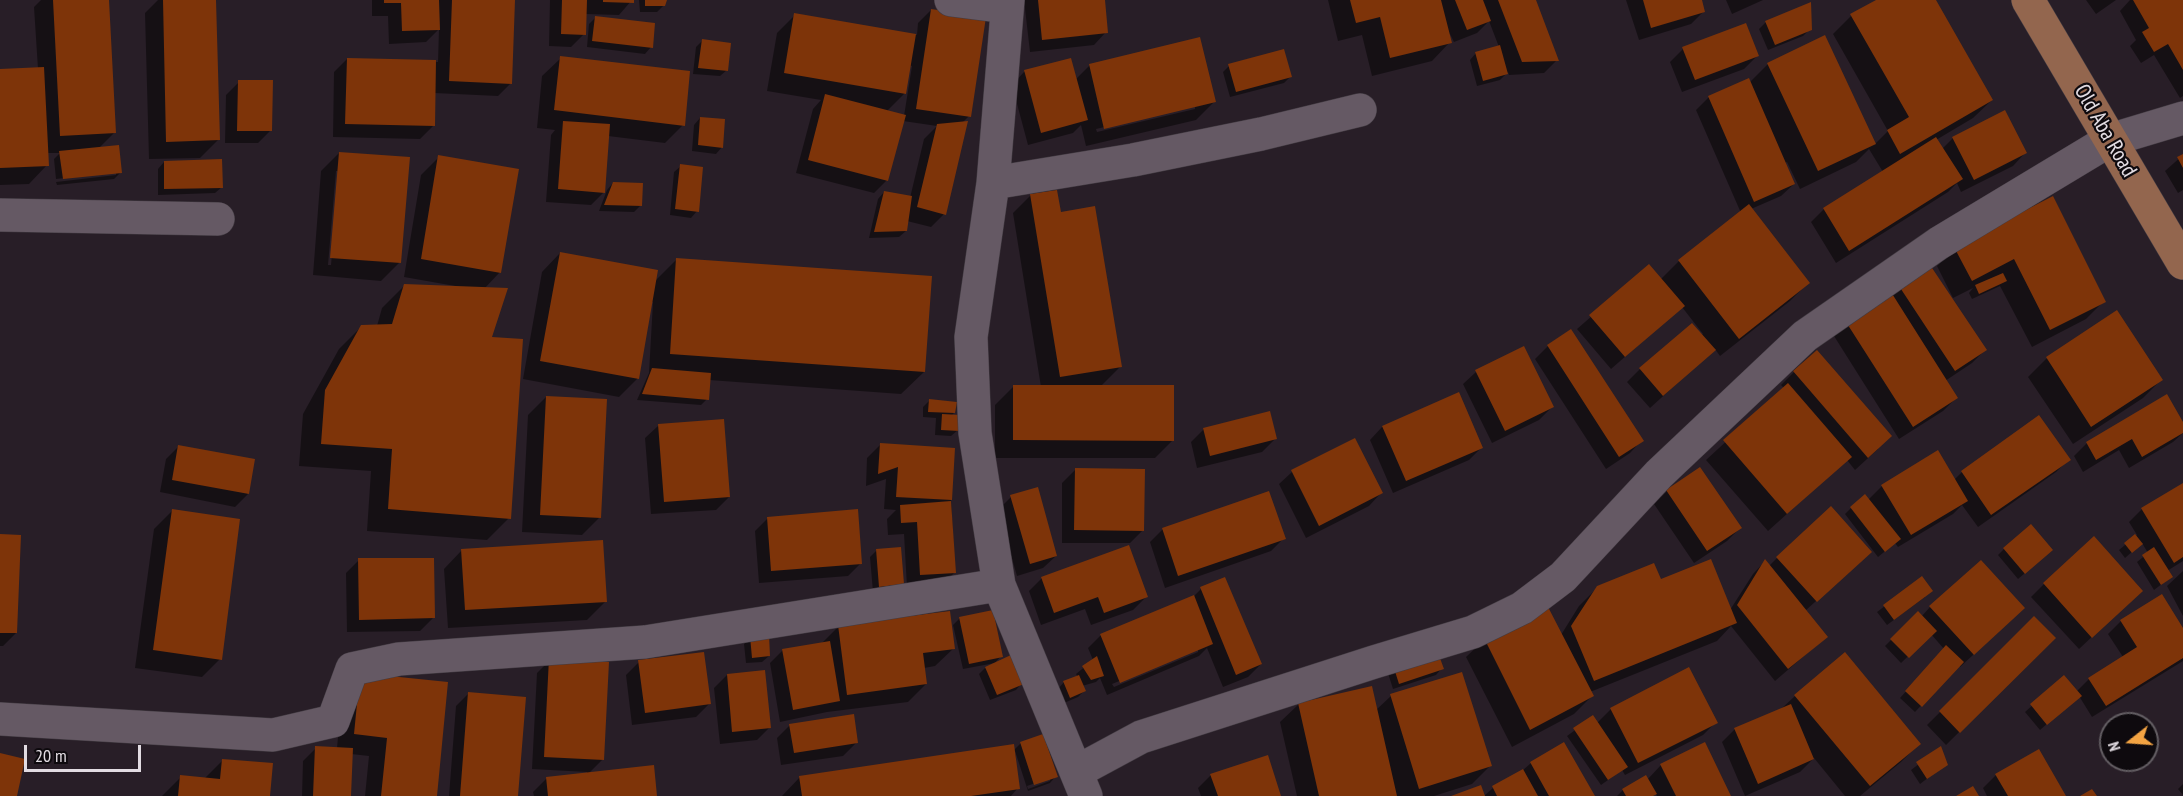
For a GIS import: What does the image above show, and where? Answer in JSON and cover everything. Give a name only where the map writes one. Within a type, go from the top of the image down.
[{"type":"main road","name":"Old Aba Road","points":[[2028,0],[2183,263]]},
{"type":"street","points":[[951,0],[1007,4],[993,183],[971,337],[975,433],[999,585],[1082,784],[1141,737],[1473,632],[1522,608],[1563,577],[1659,474],[1805,336],[1939,243],[2110,140],[2183,118]]},
{"type":"street","points":[[993,183],[1133,160],[1261,134],[1360,110]]},
{"type":"street","points":[[0,215],[218,219]]},
{"type":"street","points":[[0,719],[273,735],[333,721],[352,669],[399,659],[645,642],[999,585]]},
{"type":"building","points":[[53,0],[109,0],[116,133],[60,136]]},
{"type":"building","points":[[163,0],[216,0],[220,140],[166,142]]},
{"type":"building","points":[[384,0],[439,0],[440,30],[402,31],[401,3],[384,3]]},
{"type":"building","points":[[452,0],[515,0],[512,84],[449,81]]},
{"type":"building","points":[[562,0],[587,0],[586,35],[561,34]]},
{"type":"building","points":[[603,0],[634,0],[634,3],[603,2]]},
{"type":"building","points":[[645,0],[667,0],[665,6],[645,6]]},
{"type":"building","points":[[1038,0],[1105,0],[1108,33],[1042,40]]},
{"type":"building","points":[[1350,0],[1441,0],[1452,43],[1390,58],[1380,17],[1356,23]]},
{"type":"building","points":[[1455,0],[1483,0],[1491,21],[1467,30]]},
{"type":"building","points":[[1498,0],[1536,0],[1559,61],[1522,62]]},
{"type":"building","points":[[1643,0],[1702,0],[1705,12],[1651,28]]},
{"type":"building","points":[[1876,0],[1936,0],[1993,100],[1900,154],[1887,130],[1909,117],[1850,14]]},
{"type":"building","points":[[2133,0],[2183,0],[2183,70],[2168,44],[2154,52],[2142,32],[2149,28]]},
{"type":"building","points":[[1811,2],[1812,30],[1775,45],[1765,21]]},
{"type":"building","points":[[931,9],[986,17],[971,117],[916,109]]},
{"type":"building","points":[[794,13],[916,34],[906,94],[784,73]]},
{"type":"building","points":[[595,16],[655,23],[653,48],[592,41]]},
{"type":"building","points":[[1746,23],[1759,56],[1695,80],[1682,47]]},
{"type":"building","points":[[1825,35],[1876,144],[1818,171],[1767,63]]},
{"type":"building","points":[[1200,37],[1216,102],[1104,129],[1089,64]]},
{"type":"building","points":[[702,39],[731,43],[728,71],[698,68]]},
{"type":"building","points":[[1500,45],[1508,74],[1483,81],[1475,52]]},
{"type":"building","points":[[1284,49],[1292,77],[1236,92],[1228,64]]},
{"type":"building","points":[[560,56],[690,71],[685,126],[554,110]]},
{"type":"building","points":[[347,58],[436,60],[435,126],[345,124]]},
{"type":"building","points":[[1071,58],[1088,120],[1041,133],[1024,70]]},
{"type":"building","points":[[44,67],[49,166],[0,168],[0,69]]},
{"type":"building","points":[[1749,78],[1795,184],[1754,202],[1708,96]]},
{"type":"building","points":[[238,80],[273,80],[272,131],[237,131]]},
{"type":"building","points":[[825,94],[906,115],[888,181],[808,160]]},
{"type":"building","points":[[2005,110],[2027,153],[1974,180],[1952,137]]},
{"type":"building","points":[[700,117],[725,119],[723,148],[698,145]]},
{"type":"building","points":[[563,121],[610,124],[605,193],[558,189]]},
{"type":"building","points":[[968,121],[946,215],[917,207],[937,124]]},
{"type":"building","points":[[1936,137],[1963,179],[1849,251],[1823,208]]},
{"type":"building","points":[[119,145],[122,173],[63,179],[59,151]]},
{"type":"building","points":[[339,152],[410,157],[401,263],[330,258]]},
{"type":"building","points":[[2183,154],[2183,168],[2177,157]]},
{"type":"building","points":[[438,155],[519,169],[501,273],[421,259]]},
{"type":"building","points":[[222,159],[223,188],[164,189],[164,161]]},
{"type":"building","points":[[680,164],[703,167],[699,212],[675,209]]},
{"type":"building","points":[[613,182],[643,183],[642,206],[604,205]]},
{"type":"building","points":[[1057,190],[1061,212],[1095,206],[1122,367],[1060,377],[1030,194]]},
{"type":"building","points":[[884,191],[912,196],[907,231],[874,232]]},
{"type":"building","points":[[2053,196],[2106,302],[2050,330],[2014,259],[1972,281],[1954,247]]},
{"type":"building","points":[[1749,204],[1810,283],[1739,339],[1678,260]]},
{"type":"building","points":[[560,252],[658,270],[639,379],[540,361]]},
{"type":"building","points":[[676,258],[932,276],[925,372],[670,354]]},
{"type":"building","points":[[1928,262],[1987,350],[1955,371],[1897,283]]},
{"type":"building","points":[[1649,264],[1685,306],[1625,357],[1589,315]]},
{"type":"building","points":[[2003,273],[2007,281],[1979,294],[1975,285]]},
{"type":"building","points":[[404,284],[508,288],[492,337],[523,339],[511,519],[388,509],[392,449],[321,444],[325,390],[361,325],[392,324]]},
{"type":"building","points":[[1891,292],[1958,398],[1913,427],[1846,322]]},
{"type":"building","points":[[2117,310],[2163,380],[2091,427],[2046,357]]},
{"type":"building","points":[[1692,323],[1716,350],[1663,396],[1639,368]]},
{"type":"building","points":[[1571,329],[1644,441],[1619,457],[1547,345]]},
{"type":"building","points":[[1524,346],[1554,407],[1505,431],[1475,370]]},
{"type":"building","points":[[1817,350],[1892,436],[1868,458],[1793,371]]},
{"type":"building","points":[[652,368],[711,373],[709,400],[642,394]]},
{"type":"building","points":[[1788,383],[1852,457],[1787,514],[1723,440]]},
{"type":"building","points":[[1013,385],[1174,385],[1174,441],[1013,440]]},
{"type":"building","points":[[1459,392],[1483,448],[1406,481],[1382,426]]},
{"type":"building","points":[[2167,394],[2183,422],[2183,433],[2142,457],[2132,439],[2096,460],[2086,442]]},
{"type":"building","points":[[546,396],[607,399],[601,518],[540,515]]},
{"type":"building","points":[[929,399],[957,402],[955,413],[928,412]]},
{"type":"building","points":[[1270,411],[1277,439],[1210,456],[1203,428]]},
{"type":"building","points":[[942,414],[961,415],[959,431],[941,430]]},
{"type":"building","points":[[2039,415],[2071,460],[1991,515],[1961,471]]},
{"type":"building","points":[[724,419],[730,497],[664,502],[658,424]]},
{"type":"building","points":[[1355,438],[1383,493],[1319,526],[1291,470]]},
{"type":"building","points":[[880,443],[955,448],[952,500],[896,497],[898,467],[878,474]]},
{"type":"building","points":[[178,445],[255,459],[249,494],[172,480]]},
{"type":"building","points":[[1938,450],[1968,501],[1911,535],[1881,485]]},
{"type":"building","points":[[1700,467],[1742,528],[1707,551],[1666,490]]},
{"type":"building","points":[[1075,468],[1145,469],[1144,531],[1074,530]]},
{"type":"building","points":[[2183,483],[2183,557],[2174,563],[2141,508]]},
{"type":"building","points":[[1038,487],[1057,556],[1030,564],[1010,495]]},
{"type":"building","points":[[1269,491],[1286,539],[1178,576],[1162,528]]},
{"type":"building","points":[[1865,494],[1901,539],[1885,552],[1850,507]]},
{"type":"building","points":[[951,501],[956,573],[920,575],[917,522],[901,523],[900,505]]},
{"type":"building","points":[[1831,506],[1872,552],[1817,602],[1776,557]]},
{"type":"building","points":[[172,509],[240,519],[222,660],[153,650]]},
{"type":"building","points":[[858,509],[862,564],[771,571],[767,517]]},
{"type":"building","points":[[2031,524],[2053,550],[2025,574],[2003,548]]},
{"type":"building","points":[[0,534],[21,535],[17,633],[0,633]]},
{"type":"building","points":[[2135,534],[2143,544],[2132,553],[2124,543]]},
{"type":"building","points":[[2094,536],[2143,591],[2092,638],[2043,583]]},
{"type":"building","points":[[603,540],[607,602],[465,610],[461,549]]},
{"type":"building","points":[[1129,545],[1148,597],[1104,613],[1098,597],[1054,613],[1041,577]]},
{"type":"building","points":[[901,547],[904,584],[879,587],[876,549]]},
{"type":"building","points":[[2154,547],[2173,577],[2161,585],[2142,555]]},
{"type":"building","points":[[358,558],[434,558],[435,618],[359,620]]},
{"type":"building","points":[[1711,559],[1737,623],[1594,681],[1571,626],[1597,586],[1654,563],[1661,579]]},
{"type":"building","points":[[1765,559],[1828,637],[1788,669],[1737,605]]},
{"type":"building","points":[[1981,560],[2025,608],[1974,655],[1929,606]]},
{"type":"building","points":[[1922,576],[1933,591],[1894,620],[1883,605]]},
{"type":"building","points":[[1225,577],[1262,664],[1236,675],[1200,587]]},
{"type":"building","points":[[2162,594],[2183,628],[2183,658],[2106,706],[2088,678],[2137,647],[2120,620]]},
{"type":"building","points":[[1194,595],[1213,644],[1120,683],[1100,634]]},
{"type":"building","points":[[1547,605],[1594,696],[1530,730],[1484,638]]},
{"type":"building","points":[[993,610],[1003,657],[969,664],[959,617]]},
{"type":"building","points":[[950,611],[955,649],[923,653],[927,684],[847,695],[838,625]]},
{"type":"building","points":[[1918,611],[1937,631],[1909,658],[1890,639]]},
{"type":"building","points":[[2034,616],[2056,638],[1960,733],[1939,711]]},
{"type":"building","points":[[769,635],[770,656],[752,658],[750,636]]},
{"type":"building","points":[[830,641],[840,701],[793,710],[782,649]]},
{"type":"building","points":[[1946,645],[1964,662],[1922,707],[1905,691]]},
{"type":"building","points":[[1437,650],[1444,669],[1399,684],[1393,665]]},
{"type":"building","points":[[704,652],[711,704],[645,713],[638,660]]},
{"type":"building","points":[[1845,652],[1921,744],[1870,786],[1794,695]]},
{"type":"building","points":[[1011,655],[1024,684],[997,695],[985,667]]},
{"type":"building","points":[[1097,656],[1104,676],[1091,680],[1082,666]]},
{"type":"building","points":[[549,658],[609,662],[604,760],[544,757]]},
{"type":"building","points":[[1689,667],[1718,723],[1638,763],[1610,708]]},
{"type":"building","points":[[765,670],[771,728],[732,732],[727,674]]},
{"type":"building","points":[[1462,672],[1492,766],[1419,789],[1390,694]]},
{"type":"building","points":[[360,673],[448,682],[437,796],[381,796],[387,738],[354,734]]},
{"type":"building","points":[[1079,675],[1086,691],[1070,698],[1063,681]]},
{"type":"building","points":[[2064,675],[2082,696],[2047,725],[2030,704]]},
{"type":"building","points":[[1372,686],[1397,796],[1319,796],[1298,703]]},
{"type":"building","points":[[468,692],[526,697],[518,796],[460,796]]},
{"type":"building","points":[[1791,704],[1814,759],[1758,784],[1734,728]]},
{"type":"building","points":[[854,714],[858,743],[794,753],[789,724]]},
{"type":"building","points":[[1593,715],[1628,767],[1608,780],[1573,728]]},
{"type":"building","points":[[1043,734],[1058,777],[1034,785],[1020,742]]},
{"type":"building","points":[[1564,742],[1595,796],[1549,796],[1530,762]]},
{"type":"building","points":[[1705,742],[1731,796],[1676,796],[1660,764]]},
{"type":"building","points":[[1014,744],[1020,789],[971,796],[802,796],[799,776]]},
{"type":"building","points":[[315,746],[353,748],[351,796],[313,796]]},
{"type":"building","points":[[1941,746],[1948,765],[1927,779],[1916,762]]},
{"type":"building","points":[[2039,749],[2066,796],[2008,796],[1995,774]]},
{"type":"building","points":[[0,753],[25,759],[17,796],[0,796]]},
{"type":"building","points":[[1268,755],[1281,796],[1218,796],[1210,774]]},
{"type":"building","points":[[222,759],[273,763],[270,796],[178,796],[180,775],[220,779]]},
{"type":"building","points":[[654,765],[657,796],[548,796],[546,777]]},
{"type":"building","points":[[1523,769],[1538,796],[1497,796],[1492,786]]},
{"type":"building","points":[[1646,775],[1657,794],[1626,796],[1622,789]]},
{"type":"building","points":[[1481,785],[1485,796],[1451,796]]},
{"type":"building","points":[[1973,786],[1979,796],[1956,796]]},
{"type":"building","points":[[2092,789],[2097,796],[2080,796]]}]
